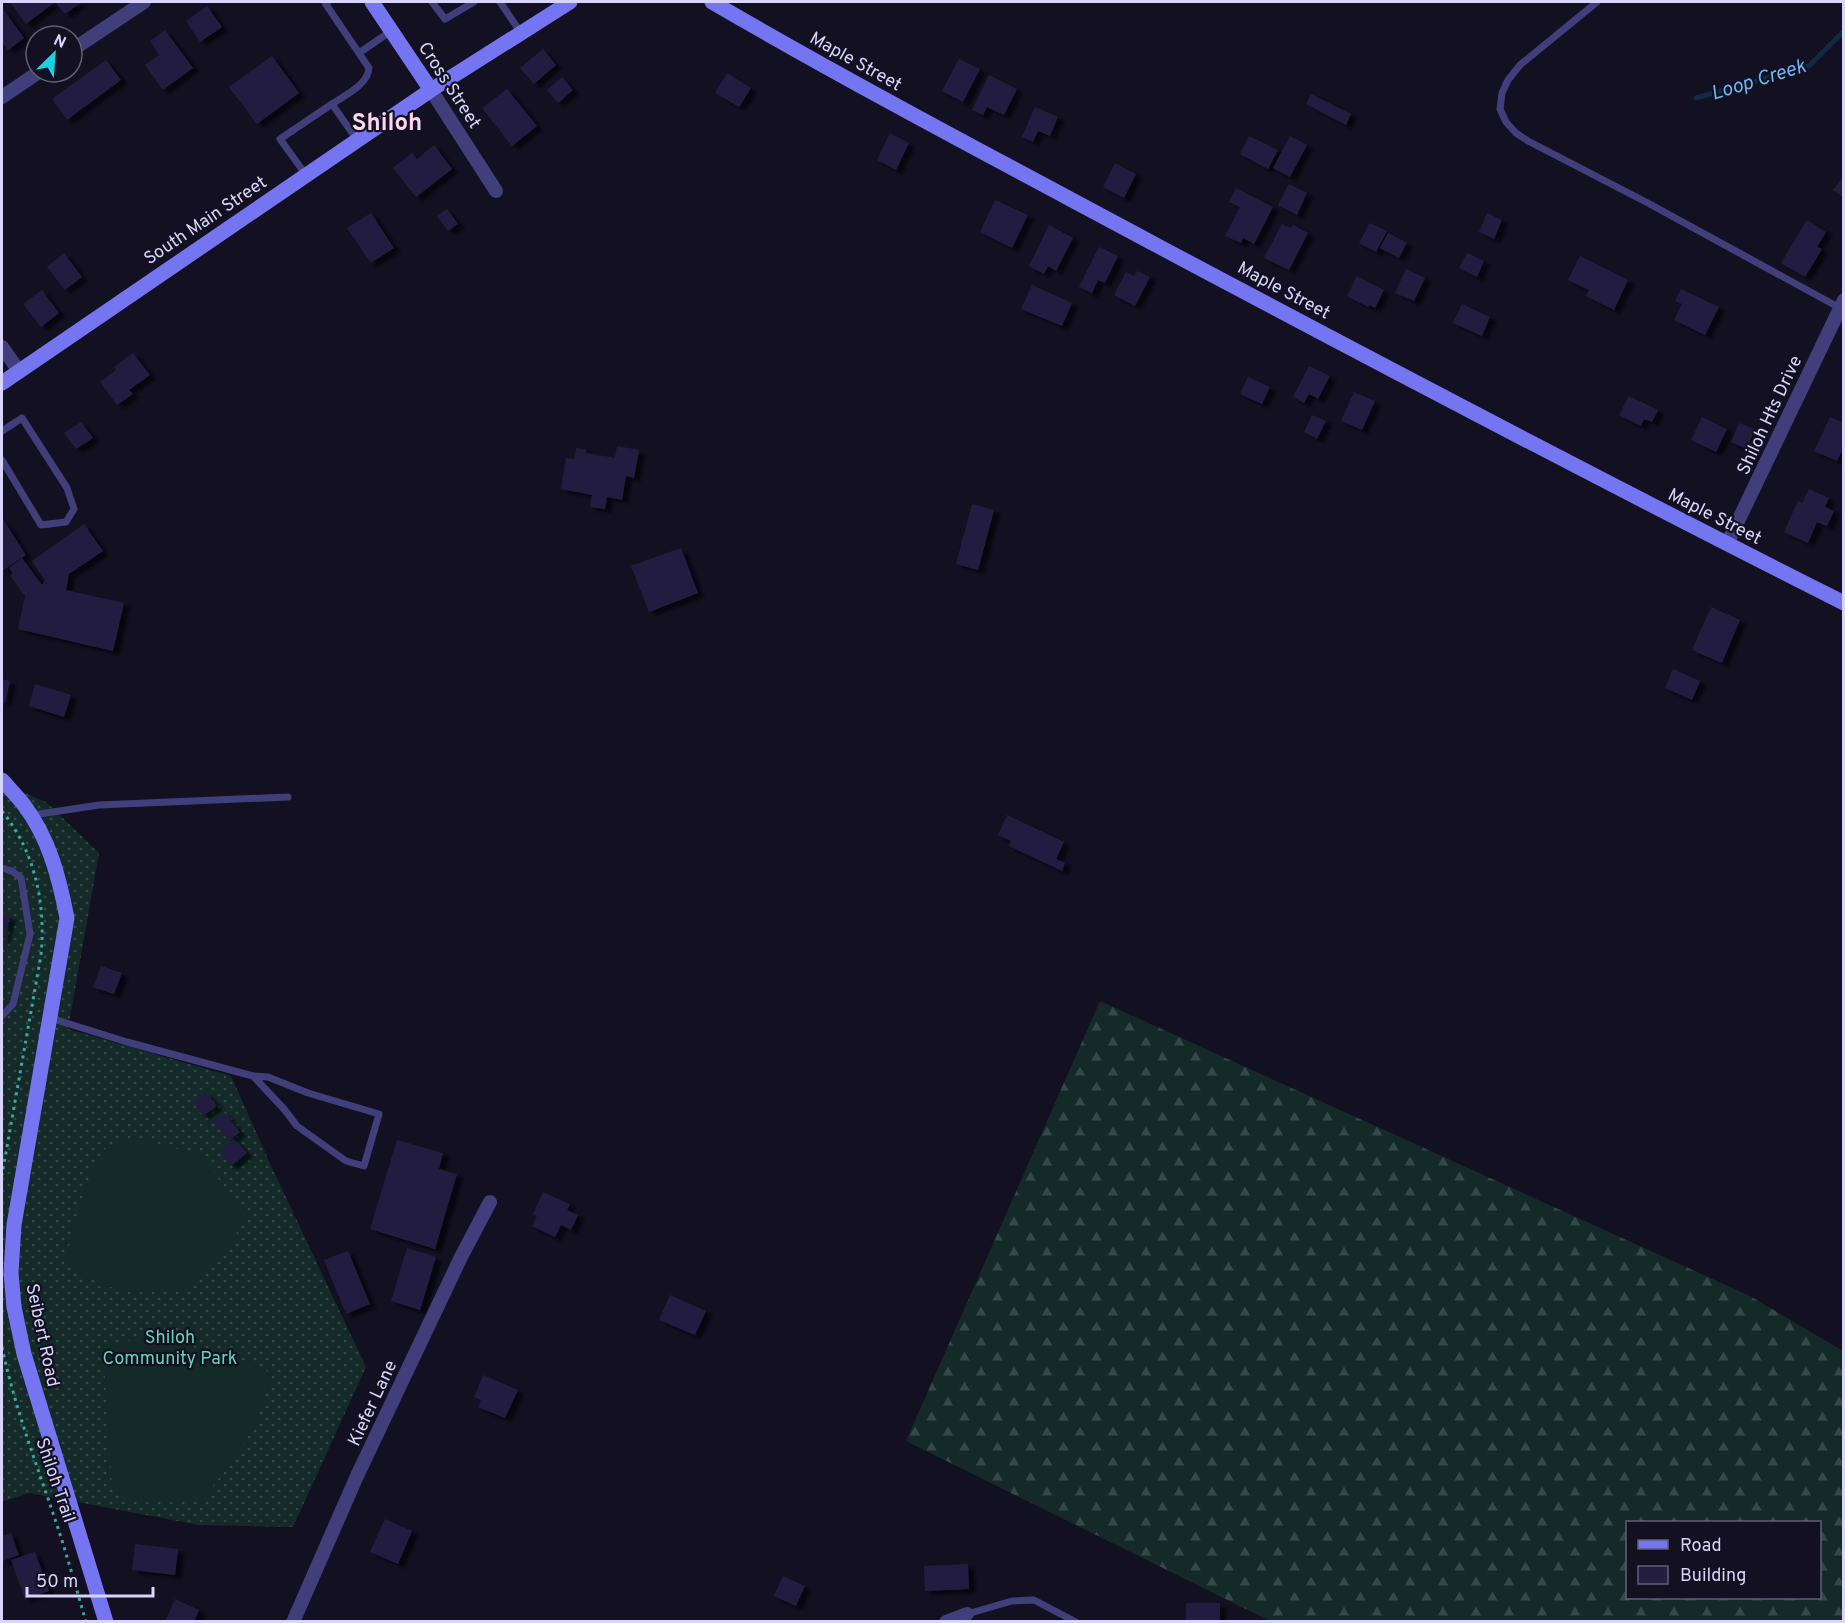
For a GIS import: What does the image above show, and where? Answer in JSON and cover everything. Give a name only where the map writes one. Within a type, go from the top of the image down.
[{"type":"main road","name":"Cross Street","points":[[372,2],[431,90]]},
{"type":"main road","name":"South Main Street","points":[[2,383],[431,90],[570,2]]},
{"type":"main road","name":"Maple Street","points":[[712,2],[938,128],[1231,285],[1844,603]]},
{"type":"main road","name":"Seibert Road","points":[[2,780],[24,805],[46,842],[59,878],[67,918],[6,1272],[24,1354],[106,1622]]},
{"type":"street","points":[[84,42],[144,2]]},
{"type":"street","points":[[2,97],[24,82]]},
{"type":"street","name":"Cross Street","points":[[431,90],[496,191]]},
{"type":"street","name":"Shiloh Hts Drive","points":[[1727,544],[1842,304]]},
{"type":"street","points":[[2,347],[19,371]]},
{"type":"street","name":"Kiefer Lane","points":[[293,1622],[357,1476],[460,1257],[489,1202]]},
{"type":"street","points":[[946,1622],[967,1614]]},
{"type":"lane","points":[[306,175],[280,139],[361,84],[369,74],[369,68],[326,3],[328,2]]},
{"type":"lane","points":[[432,2],[445,19],[474,2]]},
{"type":"lane","points":[[500,2],[520,33]]},
{"type":"lane","points":[[1597,2],[1520,64],[1502,93],[1500,109],[1506,122],[1528,141],[1842,304]]},
{"type":"lane","points":[[359,53],[391,31]]},
{"type":"lane","points":[[332,104],[357,140]]},
{"type":"lane","points":[[2,431],[22,418],[67,488],[74,508],[66,522],[41,525],[2,460]]},
{"type":"lane","points":[[30,816],[99,805],[288,797]]},
{"type":"lane","points":[[2,868],[12,871],[21,878],[30,934],[13,1004],[2,1016]]},
{"type":"lane","points":[[50,1018],[127,1042],[253,1076],[268,1077],[308,1093],[379,1114],[364,1166],[346,1161],[297,1126],[253,1076]]},
{"type":"lane","points":[[967,1614],[1012,1601],[1034,1600],[1076,1622]]},
{"type":"path","name":"Shiloh Trail","points":[[2,1347],[18,1410],[86,1622]]},
{"type":"green space","name":"Shiloh Community Park","points":[[2,783],[46,802],[99,853],[68,1029],[231,1076],[366,1367],[293,1527],[199,1525],[29,1493],[2,1502]]},
{"type":"green space","points":[[1100,1001],[1750,1296],[1843,1351],[1843,1621],[1270,1621],[906,1441]]},
{"type":"green space","points":[[136,1138],[201,1155],[245,1215],[230,1247],[204,1276],[183,1289],[140,1292],[104,1286],[64,1264],[87,1186],[99,1158],[112,1144]]},
{"type":"green space","points":[[154,1338],[232,1356],[272,1373],[256,1424],[231,1464],[202,1499],[125,1498],[112,1485],[103,1346]]},
{"type":"building","points":[[10,2],[55,2],[26,24]]},
{"type":"building","points":[[55,2],[82,2],[65,14]]},
{"type":"building","points":[[207,6],[222,27],[200,42],[186,21]]},
{"type":"building","points":[[2,8],[24,38],[8,50],[2,42]]},
{"type":"building","points":[[165,30],[193,68],[163,90],[145,65],[159,55],[150,41]]},
{"type":"building","points":[[543,49],[556,65],[534,84],[520,68]]},
{"type":"building","points":[[272,56],[299,93],[257,124],[229,87]]},
{"type":"building","points":[[959,59],[980,69],[963,102],[942,91]]},
{"type":"building","points":[[106,60],[121,80],[67,120],[52,99],[73,84],[84,84],[84,76]]},
{"type":"building","points":[[727,73],[751,88],[739,107],[715,93]]},
{"type":"building","points":[[989,75],[1017,89],[1004,115],[987,107],[983,115],[972,110]]},
{"type":"building","points":[[562,77],[573,90],[558,103],[547,90]]},
{"type":"building","points":[[507,89],[537,126],[512,146],[482,108]]},
{"type":"building","points":[[1311,94],[1351,114],[1346,125],[1306,104]]},
{"type":"building","points":[[1035,107],[1058,117],[1050,136],[1038,131],[1033,142],[1022,137]]},
{"type":"building","points":[[890,133],[909,143],[896,170],[877,160]]},
{"type":"building","points":[[1249,136],[1278,150],[1268,169],[1240,154]]},
{"type":"building","points":[[1290,136],[1307,145],[1290,177],[1273,168]]},
{"type":"building","points":[[434,145],[452,169],[416,197],[393,168],[412,153],[417,159]]},
{"type":"building","points":[[1115,163],[1136,174],[1124,198],[1103,187]]},
{"type":"building","points":[[1844,176],[1844,198],[1833,190]]},
{"type":"building","points":[[1289,184],[1307,193],[1297,215],[1278,205]]},
{"type":"building","points":[[1236,188],[1273,207],[1254,244],[1243,238],[1241,243],[1225,236],[1240,207],[1229,202]]},
{"type":"building","points":[[995,200],[1028,215],[1012,248],[980,232]]},
{"type":"building","points":[[447,209],[458,224],[448,231],[437,216]]},
{"type":"building","points":[[371,213],[394,248],[371,263],[347,228]]},
{"type":"building","points":[[1487,213],[1502,220],[1494,239],[1479,232]]},
{"type":"building","points":[[1807,220],[1826,232],[1817,247],[1822,249],[1805,277],[1781,263]]},
{"type":"building","points":[[1370,223],[1387,231],[1376,252],[1359,243]]},
{"type":"building","points":[[1282,224],[1291,228],[1293,225],[1308,233],[1289,270],[1264,258]]},
{"type":"building","points":[[1049,225],[1073,238],[1056,271],[1048,266],[1044,274],[1029,266]]},
{"type":"building","points":[[1388,233],[1407,243],[1399,258],[1380,248]]},
{"type":"building","points":[[1099,247],[1118,256],[1105,283],[1098,280],[1092,293],[1079,287]]},
{"type":"building","points":[[64,253],[82,277],[65,290],[47,267]]},
{"type":"building","points":[[1467,253],[1484,261],[1477,277],[1459,268]]},
{"type":"building","points":[[1580,256],[1628,280],[1614,310],[1586,296],[1589,290],[1568,280]]},
{"type":"building","points":[[1406,269],[1425,278],[1414,301],[1395,293]]},
{"type":"building","points":[[1137,271],[1150,277],[1135,306],[1114,295],[1126,272],[1134,276]]},
{"type":"building","points":[[1357,276],[1384,290],[1375,308],[1369,305],[1368,307],[1347,296]]},
{"type":"building","points":[[1032,285],[1072,303],[1062,326],[1021,309]]},
{"type":"building","points":[[1681,289],[1719,307],[1705,335],[1674,320],[1682,304],[1675,301]]},
{"type":"building","points":[[42,290],[59,313],[41,327],[23,304]]},
{"type":"building","points":[[1462,304],[1490,317],[1482,336],[1453,323]]},
{"type":"building","points":[[133,353],[150,375],[129,390],[133,394],[117,405],[100,382],[116,370],[114,367]]},
{"type":"building","points":[[1309,366],[1330,376],[1318,399],[1309,394],[1304,403],[1293,397]]},
{"type":"building","points":[[1248,377],[1270,387],[1262,404],[1240,394]]},
{"type":"building","points":[[1354,392],[1375,401],[1362,430],[1341,421]]},
{"type":"building","points":[[1629,396],[1658,410],[1652,422],[1644,419],[1641,426],[1619,415]]},
{"type":"building","points":[[1312,415],[1326,421],[1317,439],[1304,432]]},
{"type":"building","points":[[1702,417],[1727,429],[1716,452],[1691,440]]},
{"type":"building","points":[[1830,417],[1844,423],[1844,447],[1837,461],[1814,451]]},
{"type":"building","points":[[81,422],[93,438],[76,449],[64,433]]},
{"type":"building","points":[[1739,423],[1755,429],[1747,449],[1731,442]]},
{"type":"building","points":[[617,446],[639,450],[634,478],[626,476],[622,500],[607,497],[605,509],[590,507],[592,495],[561,489],[566,458],[575,459],[576,448],[586,449],[586,453],[615,458]]},
{"type":"building","points":[[1809,489],[1829,498],[1825,507],[1834,511],[1827,526],[1817,522],[1808,543],[1784,532],[1798,501],[1802,503]]},
{"type":"building","points":[[972,504],[994,510],[978,570],[956,564]]},
{"type":"building","points":[[2,518],[26,555],[2,571]]},
{"type":"building","points":[[84,524],[103,551],[69,574],[66,590],[124,603],[113,651],[18,629],[25,596],[10,575],[13,573],[9,568],[22,558],[42,585],[45,580],[32,561]]},
{"type":"building","points":[[681,548],[698,593],[649,612],[631,566]]},
{"type":"building","points":[[1711,607],[1740,620],[1722,663],[1692,650]]},
{"type":"building","points":[[1673,669],[1700,681],[1692,700],[1665,688]]},
{"type":"building","points":[[2,679],[10,681],[5,703],[2,702]]},
{"type":"building","points":[[35,684],[71,695],[64,717],[29,706]]},
{"type":"building","points":[[1007,815],[1064,842],[1056,859],[1065,863],[1062,871],[1009,846],[1011,841],[998,835]]},
{"type":"building","points":[[2,914],[10,916],[2,945]]},
{"type":"building","points":[[101,966],[122,973],[114,994],[93,987]]},
{"type":"building","points":[[206,1092],[217,1106],[203,1116],[192,1102]]},
{"type":"building","points":[[224,1112],[240,1132],[229,1141],[213,1121]]},
{"type":"building","points":[[234,1139],[247,1153],[231,1166],[219,1152]]},
{"type":"building","points":[[397,1140],[443,1153],[439,1169],[457,1174],[435,1249],[370,1229]]},
{"type":"building","points":[[543,1192],[570,1204],[567,1210],[578,1215],[571,1230],[561,1225],[555,1237],[532,1226],[537,1216],[533,1214]]},
{"type":"building","points":[[407,1248],[436,1257],[420,1310],[391,1301]]},
{"type":"building","points":[[348,1251],[370,1304],[346,1314],[324,1260]]},
{"type":"building","points":[[670,1295],[706,1311],[695,1335],[659,1320]]},
{"type":"building","points":[[483,1375],[518,1390],[505,1418],[478,1407],[481,1400],[474,1397]]},
{"type":"building","points":[[385,1519],[412,1531],[398,1564],[370,1552]]},
{"type":"building","points":[[11,1533],[19,1555],[2,1561],[2,1536]]},
{"type":"building","points":[[135,1544],[178,1549],[175,1575],[132,1570]]},
{"type":"building","points":[[35,1552],[49,1591],[25,1599],[11,1560]]},
{"type":"building","points":[[968,1564],[969,1589],[925,1591],[924,1566]]},
{"type":"building","points":[[783,1576],[805,1586],[796,1606],[774,1596]]},
{"type":"building","points":[[175,1599],[199,1610],[194,1622],[165,1622]]},
{"type":"building","points":[[1186,1603],[1220,1603],[1220,1622],[1186,1622]]},
{"type":"waterway","name":"Loop Creek","points":[[1696,98],[1809,66],[1844,31]]},
{"type":"district","name":"Shiloh","points":[[387,122]]}]
